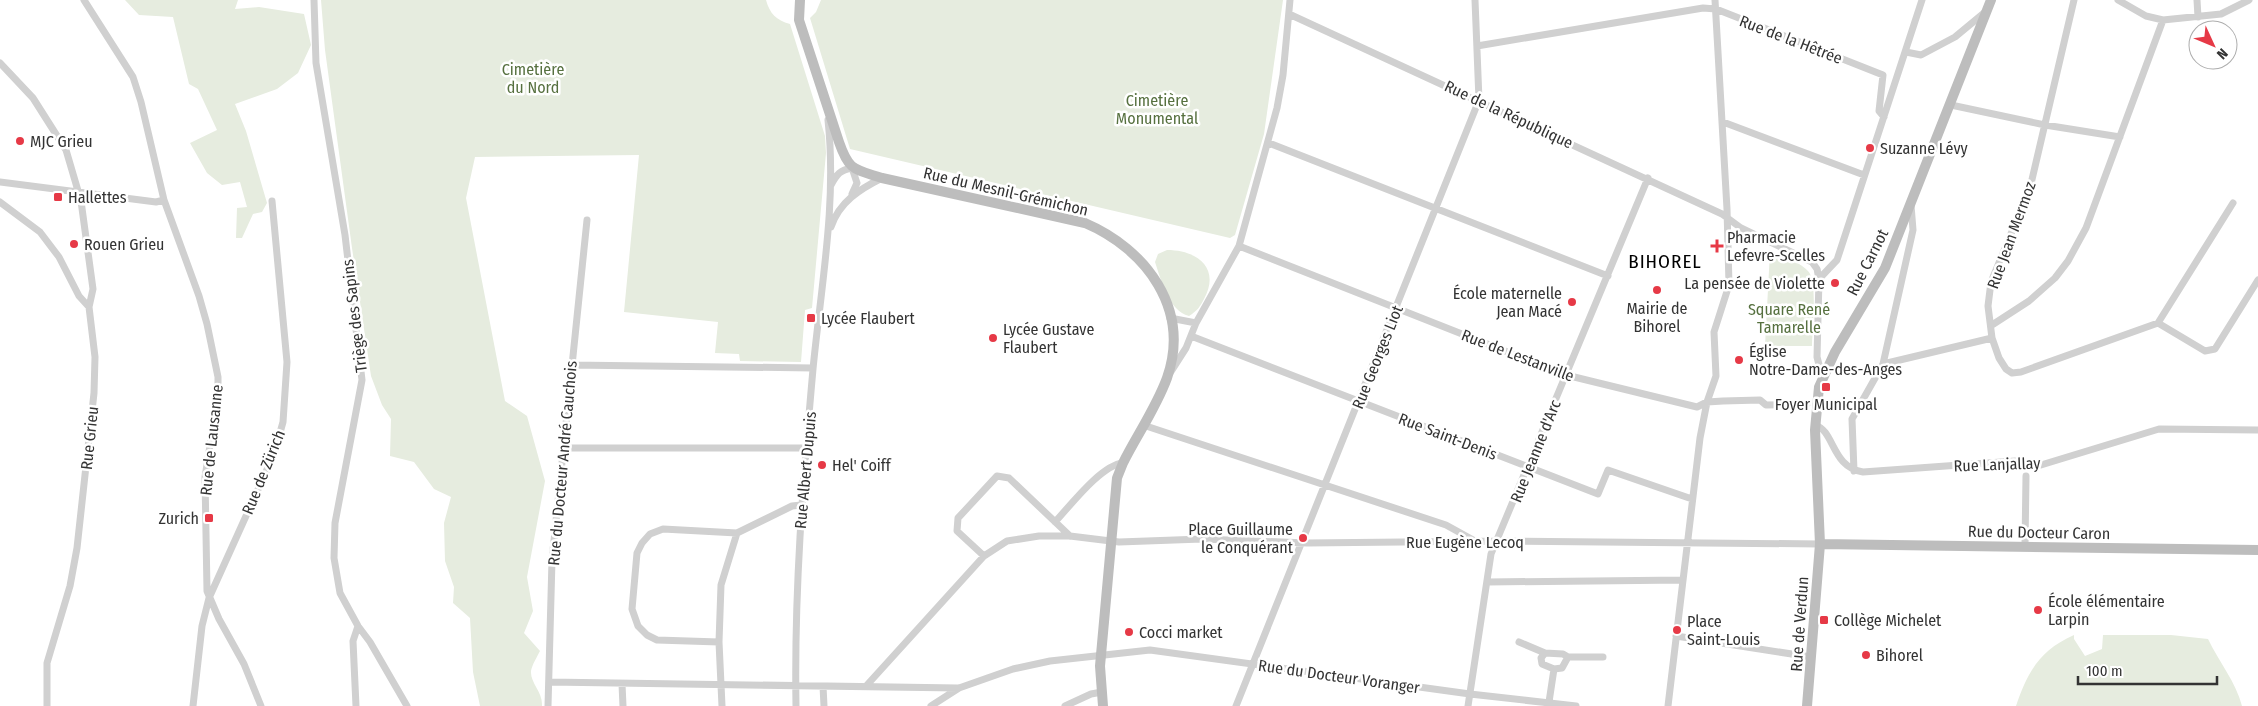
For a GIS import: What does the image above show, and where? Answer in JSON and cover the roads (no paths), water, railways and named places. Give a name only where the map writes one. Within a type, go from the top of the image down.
[{"type":"street","name":"Rue de Lausanne","points":[[84,0],[133,77],[141,102],[164,200],[199,296],[210,336],[218,377],[217,411],[205,476],[205,569],[209,598],[244,664],[261,706]]},
{"type":"street","name":"Triège des Sapins","points":[[314,0],[316,63],[345,235],[362,380],[335,523],[334,558],[340,593],[407,706]]},
{"type":"street","points":[[800,0],[799,20],[845,159],[852,168]]},
{"type":"street","points":[[1168,376],[1238,248],[1269,144],[1283,75],[1290,0]]},
{"type":"street","name":"Rue Georges Liot","points":[[1236,706],[1479,100],[1475,0]]},
{"type":"street","points":[[1668,706],[1692,499],[1707,402],[1716,376],[1714,332],[1729,285],[1728,216],[1715,0]]},
{"type":"street","points":[[1822,376],[1817,357],[1820,279],[1837,260],[1922,0]]},
{"type":"street","name":"Rue Carnot","points":[[1820,544],[1815,425],[1822,376],[1885,268],[1991,0]]},
{"type":"street","name":"Rue Jean Mermoz","points":[[1992,338],[1992,325],[1988,306],[1990,282],[2030,188],[2074,0]]},
{"type":"street","points":[[2118,0],[2146,16],[2163,20],[2221,14],[2249,0]]},
{"type":"street","points":[[2198,0],[2198,17]]},
{"type":"street","name":"Rue de la Hêtrée","points":[[1477,46],[1702,8],[1716,9],[1883,74],[1879,111],[1884,117]]},
{"type":"street","points":[[1906,52],[1921,55],[1955,37],[1987,12]]},
{"type":"street","name":"Rue de la République","points":[[1289,14],[1728,216],[1741,228],[1812,262],[1820,279]]},
{"type":"street","points":[[1992,325],[2029,301],[2055,278],[2068,260],[2086,228],[2163,20]]},
{"type":"street","points":[[0,63],[33,98],[66,150],[79,192],[93,290],[89,307]]},
{"type":"street","name":"Rue Albert Dupuis","points":[[796,706],[801,505],[829,234],[832,155],[826,105]]},
{"type":"street","points":[[1951,105],[2045,125],[2120,138]]},
{"type":"street","points":[[1723,122],[1864,175]]},
{"type":"street","points":[[1269,144],[1608,276]]},
{"type":"street","points":[[830,187],[837,174],[843,169],[852,168]]},
{"type":"street","name":"Rue Albert Dupuis","points":[[829,234],[839,210],[851,196],[858,183],[852,168]]},
{"type":"street","name":"Rue du Mesnil-Grémichon","points":[[852,168],[882,178],[1034,210],[1085,223],[1104,231],[1132,252],[1151,272],[1163,293],[1170,318],[1173,343],[1168,376],[1117,478],[1100,666],[1103,706]]},
{"type":"street","name":"Rue Albert Dupuis","points":[[851,196],[882,178]]},
{"type":"street","name":"Rue Jeanne d'Arc","points":[[1468,706],[1491,554],[1498,542],[1648,178]]},
{"type":"street","points":[[0,182],[156,202],[164,200]]},
{"type":"street","name":"Rue de Zürich","points":[[193,706],[202,626],[209,598],[274,454],[283,422],[287,362],[272,201]]},
{"type":"street","name":"Rue Grieu","points":[[0,202],[40,232],[59,256],[79,296],[89,307],[95,357],[94,393],[77,548],[70,586],[47,663],[47,706]]},
{"type":"street","points":[[1883,364],[1992,338],[1999,358],[2006,369],[2012,373],[2021,372],[2158,323],[2234,203]]},
{"type":"street","points":[[1854,471],[1852,419],[1883,364],[1913,230],[1911,204]]},
{"type":"street","name":"Rue du Docteur André Cauchois","points":[[548,706],[552,560],[587,220]]},
{"type":"street","name":"Rue de Lestanville","points":[[1238,248],[1397,307],[1566,375],[1697,407],[1707,402],[1760,400],[1766,405],[1807,404]]},
{"type":"street","points":[[2158,323],[2205,351],[2215,349],[2258,280]]},
{"type":"street","points":[[1170,318],[1196,323]]},
{"type":"street","points":[[1173,343],[1190,338]]},
{"type":"street","name":"Rue Saint-Denis","points":[[1190,338],[1598,494],[1608,470],[1692,499]]},
{"type":"street","points":[[571,365],[814,368]]},
{"type":"street","points":[[1143,425],[1446,525],[1476,542]]},
{"type":"street","points":[[1815,425],[1819,426],[1827,436],[1840,459],[1854,471]]},
{"type":"street","name":"Rue Lanjallay","points":[[1854,471],[1863,472],[2015,461],[2041,465],[2158,429],[2258,430]]},
{"type":"street","points":[[563,448],[807,448]]},
{"type":"street","points":[[1055,522],[1100,475],[1115,463],[1123,463]]},
{"type":"street","points":[[984,556],[957,531],[958,518],[997,476],[1009,478],[1070,536]]},
{"type":"street","points":[[2025,546],[2026,476]]},
{"type":"street","points":[[719,642],[657,640],[647,635],[638,626],[632,609],[637,553],[642,542],[650,534],[662,529],[737,533],[792,506],[801,505]]},
{"type":"street","points":[[1446,525],[1446,542]]},
{"type":"street","points":[[722,706],[719,642],[721,585],[737,533]]},
{"type":"street","name":"Rue Eugène Lecoq","points":[[867,685],[984,556],[1007,541],[1039,536],[1070,536],[1119,542],[1202,540],[1302,543],[1820,544]]},
{"type":"street","name":"Rue du Docteur Caron","points":[[1820,544],[2258,550]]},
{"type":"street","name":"Rue de Verdun","points":[[1807,706],[1820,544]]},
{"type":"street","points":[[1488,582],[1683,580]]},
{"type":"street","points":[[356,706],[353,641],[358,626]]},
{"type":"street","points":[[1676,636],[1811,657]]},
{"type":"street","points":[[1519,642],[1545,653],[1563,654],[1568,657],[1603,656]]},
{"type":"street","name":"Rue du Docteur Voranger","points":[[960,688],[1013,669],[1050,661],[1150,650],[1470,694],[1576,706]]},
{"type":"street","points":[[1545,653],[1541,658],[1542,664],[1554,669],[1562,668],[1568,657]]},
{"type":"street","points":[[1548,702],[1554,669]]},
{"type":"street","points":[[549,682],[867,685],[960,688]]},
{"type":"street","points":[[622,684],[623,706]]},
{"type":"street","points":[[823,686],[824,706]]},
{"type":"street","points":[[931,706],[960,688]]},
{"type":"street","points":[[1065,706],[1090,694],[1102,692]]},
{"type":"place","name":"MJC Grieu","points":[[20,141]]},
{"type":"place","name":"Suzanne Lévy","points":[[1870,148]]},
{"type":"place","name":"Hallettes","points":[[58,197]]},
{"type":"place","name":"Rouen Grieu","points":[[74,244]]},
{"type":"place","name":"Pharmacie Lefevre-Scelles","points":[[1717,246]]},
{"type":"place","name":"La pensée de Violette","points":[[1835,283]]},
{"type":"place","name":"Mairie de Bihorel","points":[[1657,290]]},
{"type":"place","name":"École maternelle Jean Macé","points":[[1572,302]]},
{"type":"place","name":"Lycée Flaubert","points":[[811,318]]},
{"type":"place","name":"Lycée Gustave Flaubert","points":[[993,338]]},
{"type":"place","name":"Église Notre-Dame-des-Anges","points":[[1739,360]]},
{"type":"place","name":"Foyer Municipal","points":[[1826,387]]},
{"type":"place","name":"Hel' Coiff","points":[[822,465]]},
{"type":"place","name":"Zurich","points":[[209,518]]},
{"type":"place","name":"Place Guillaume le Conquérant","points":[[1303,538]]},
{"type":"place","name":"École élémentaire Larpin","points":[[2038,610]]},
{"type":"place","name":"Collège Michelet","points":[[1824,620]]},
{"type":"place","name":"Place Saint-Louis","points":[[1677,630]]},
{"type":"place","name":"Cocci market","points":[[1129,632]]},
{"type":"place","name":"Bihorel","points":[[1866,655]]},
{"type":"district","name":"BIHOREL","points":[[1665,261]]},
{"type":"park label","name":"Cimetière du Nord","points":[[533,78]]},
{"type":"park label","name":"Cimetière Monumental","points":[[1157,109]]},
{"type":"park label","name":"Square René Tamarelle","points":[[1789,318]]}]
